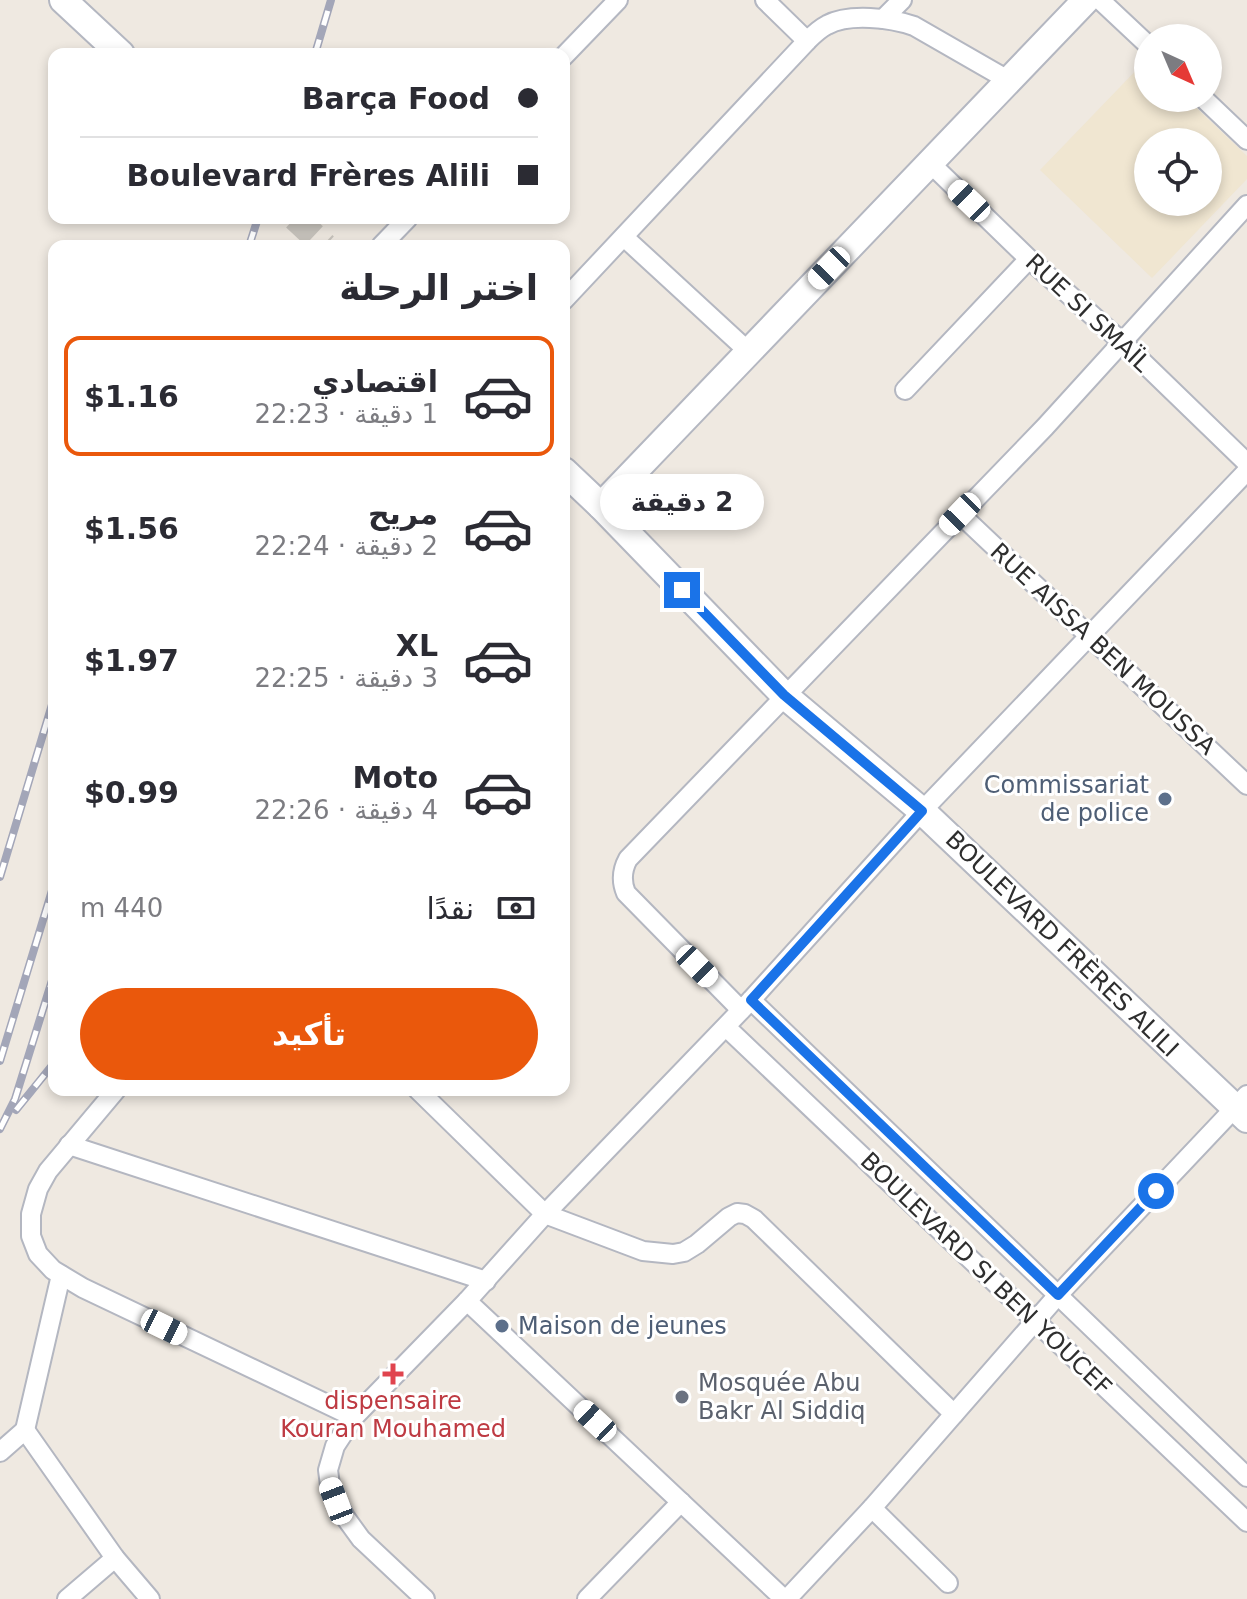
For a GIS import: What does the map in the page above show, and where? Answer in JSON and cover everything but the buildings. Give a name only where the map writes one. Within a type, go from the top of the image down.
[{"type":"main road","points":[[63,0],[115,48]]},
{"type":"main road","points":[[601,506],[1086,0]]},
{"type":"main road","name":"BOULEVARD FRÈRES ALILI","points":[[570,477],[784,695],[922,811],[1243,1107]]},
{"type":"street","points":[[570,50],[618,0]]},
{"type":"street","points":[[883,19],[902,0]]},
{"type":"street","points":[[1100,0],[1134,32]]},
{"type":"street","points":[[767,1],[807,41]]},
{"type":"street","points":[[570,294],[825,25],[836,21],[899,21],[914,26],[1008,80]]},
{"type":"street","points":[[1218,112],[1247,140]]},
{"type":"street","name":"RUE SI SMAÏL","points":[[930,163],[1247,463]]},
{"type":"street","points":[[784,695],[1045,427],[1247,205]]},
{"type":"street","points":[[387,240],[402,224]]},
{"type":"street","points":[[624,237],[749,352]]},
{"type":"street","points":[[905,390],[1029,259]]},
{"type":"street","points":[[425,1599],[361,1539],[336,1501],[328,1470],[335,1446],[348,1424],[726,1027],[922,811],[1247,471]]},
{"type":"street","name":"RUE AISSA BEN MOUSSA","points":[[960,514],[1247,785]]},
{"type":"street","name":"BOULEVARD SI BEN YOUCEF","points":[[784,695],[628,859],[622,873],[623,886],[631,900],[1058,1295],[1247,1477]]},
{"type":"street","name":"BOULEVARD SI BEN YOUCEF","points":[[726,1027],[1247,1522]]},
{"type":"street","points":[[111,1096],[48,1171],[38,1189],[31,1214],[31,1236],[45,1264],[83,1288],[348,1424]]},
{"type":"street","points":[[424,1096],[545,1214],[643,1251],[684,1252],[737,1213],[754,1219],[954,1414]]},
{"type":"street","points":[[467,1301],[785,1599],[872,1508],[1058,1295],[1243,1107]]},
{"type":"street","points":[[69,1145],[486,1281]]},
{"type":"street","points":[[0,1452],[25,1430],[61,1275]]},
{"type":"street","points":[[25,1430],[115,1558],[150,1599]]},
{"type":"street","points":[[587,1599],[681,1502]]},
{"type":"street","points":[[872,1508],[948,1583]]},
{"type":"street","points":[[67,1599],[115,1558]]},
{"type":"shaded area","points":[[1134,72],[1134,112],[1201,112],[1218,128],[1134,128],[1134,216],[1211,216],[1152,278],[1040,170]]},
{"type":"shaded area","points":[[1222,132],[1247,156],[1247,179],[1222,205]]},
{"type":"tunnel","points":[[301,224],[319,240]]},
{"type":"railway","points":[[317,48],[331,0]]},
{"type":"railway","points":[[251,240],[256,224]]},
{"type":"railway","points":[[0,877],[48,718]]},
{"type":"railway","points":[[0,1061],[48,904]]},
{"type":"railway","points":[[0,1129],[15,1099],[48,993]]},
{"type":"railway","points":[[16,1110],[48,1070]]},
{"type":"place","name":"Commissariat de police","points":[[1165,799]]},
{"type":"place","name":"Maison de jeunes","points":[[502,1326]]},
{"type":"place","name":"dispensaire Kouran Mouhamed","points":[[393,1374]]},
{"type":"place","name":"Mosquée Abu Bakr Al Siddiq","points":[[682,1397]]},
{"type":"route","points":[[682,590],[784,695],[922,811],[751,1000],[1058,1295],[1156,1191]]}]
